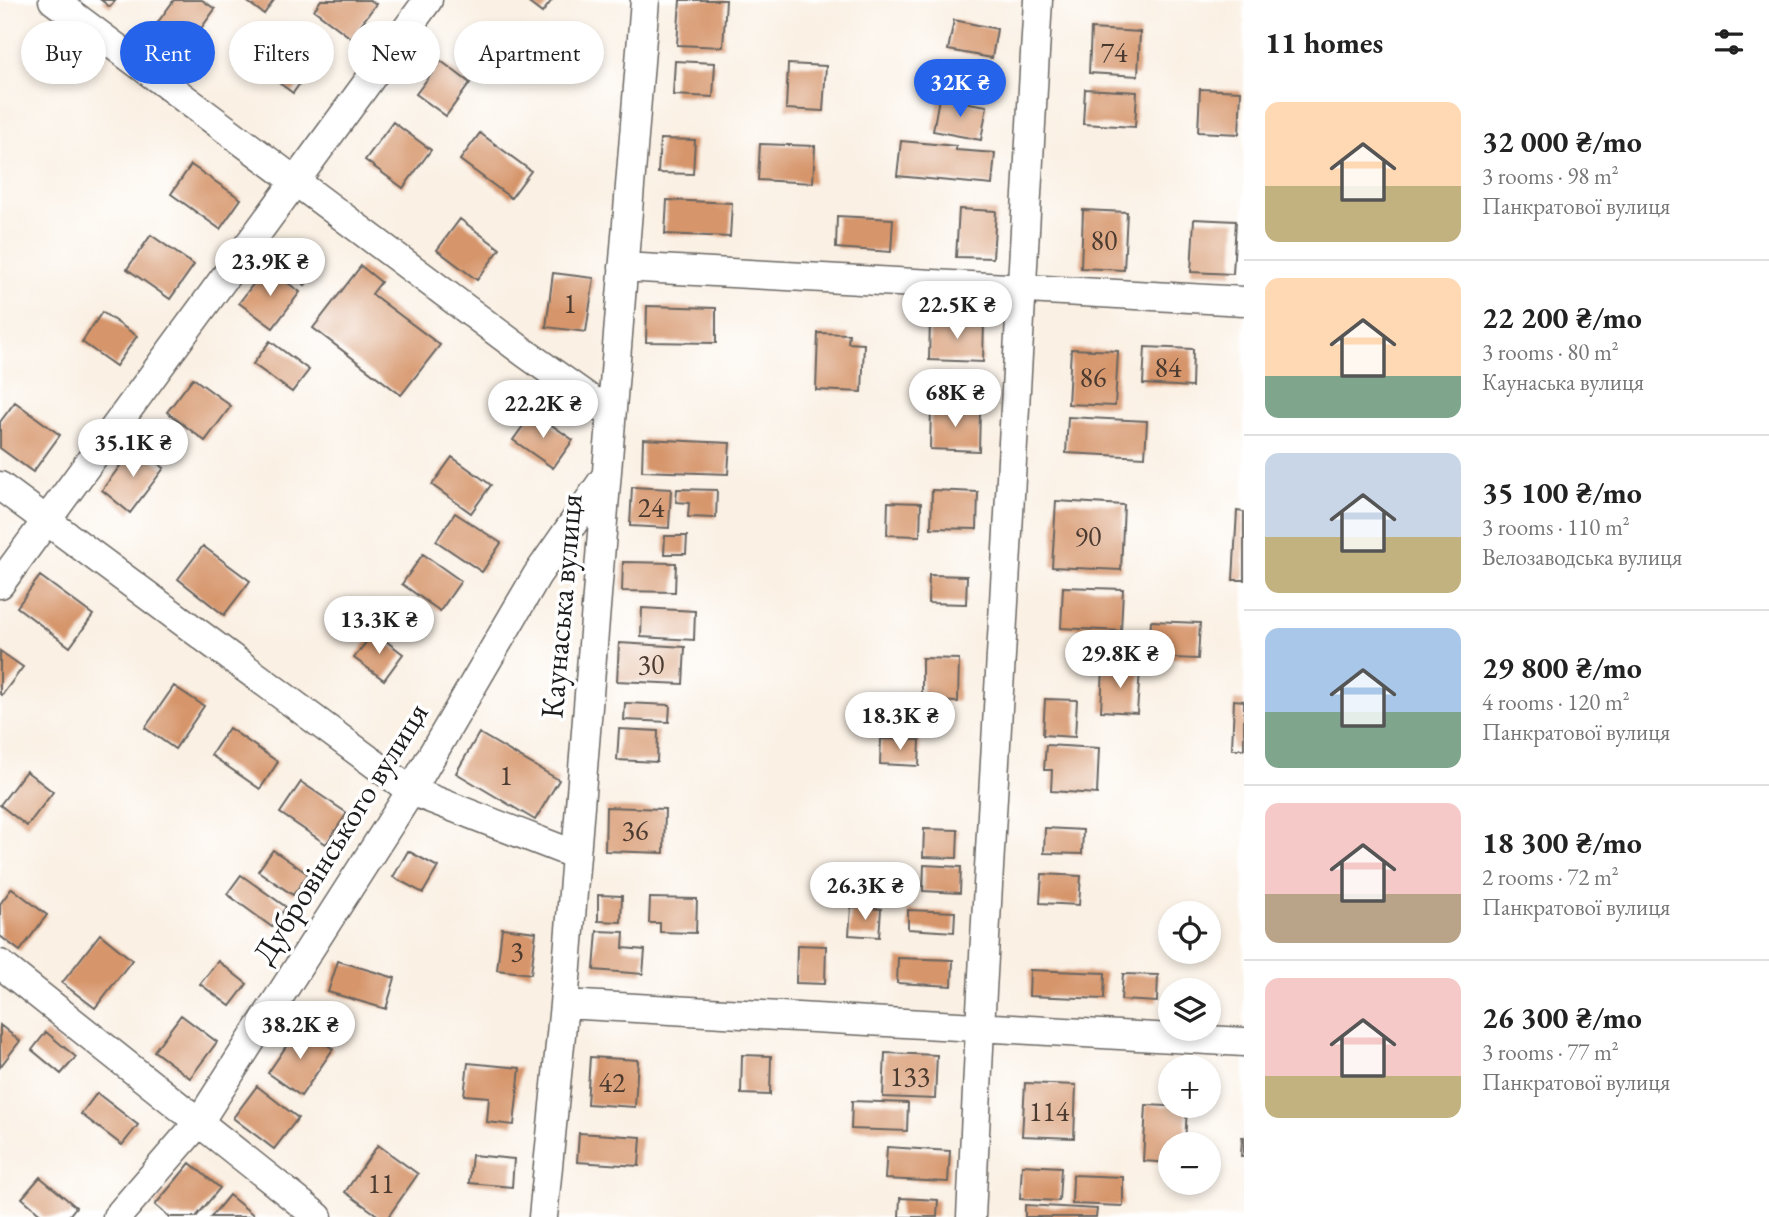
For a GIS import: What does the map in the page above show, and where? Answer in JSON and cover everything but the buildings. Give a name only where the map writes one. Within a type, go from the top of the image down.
[{"type":"street","points":[[52,0],[294,182],[611,414]]},
{"type":"street","points":[[0,584],[428,0]]},
{"type":"street","name":"Каунаська вулиця","points":[[543,1217],[564,1004],[645,0]]},
{"type":"street","points":[[971,1217],[1038,0]]},
{"type":"street","points":[[623,267],[1244,301]]},
{"type":"street","name":"Дубровінського вулиця","points":[[117,1217],[199,1122],[411,790],[537,575],[607,475]]},
{"type":"street","points":[[0,486],[411,790],[576,855]]},
{"type":"street","points":[[0,964],[318,1217]]},
{"type":"street","points":[[564,1004],[1244,1042]]}]
